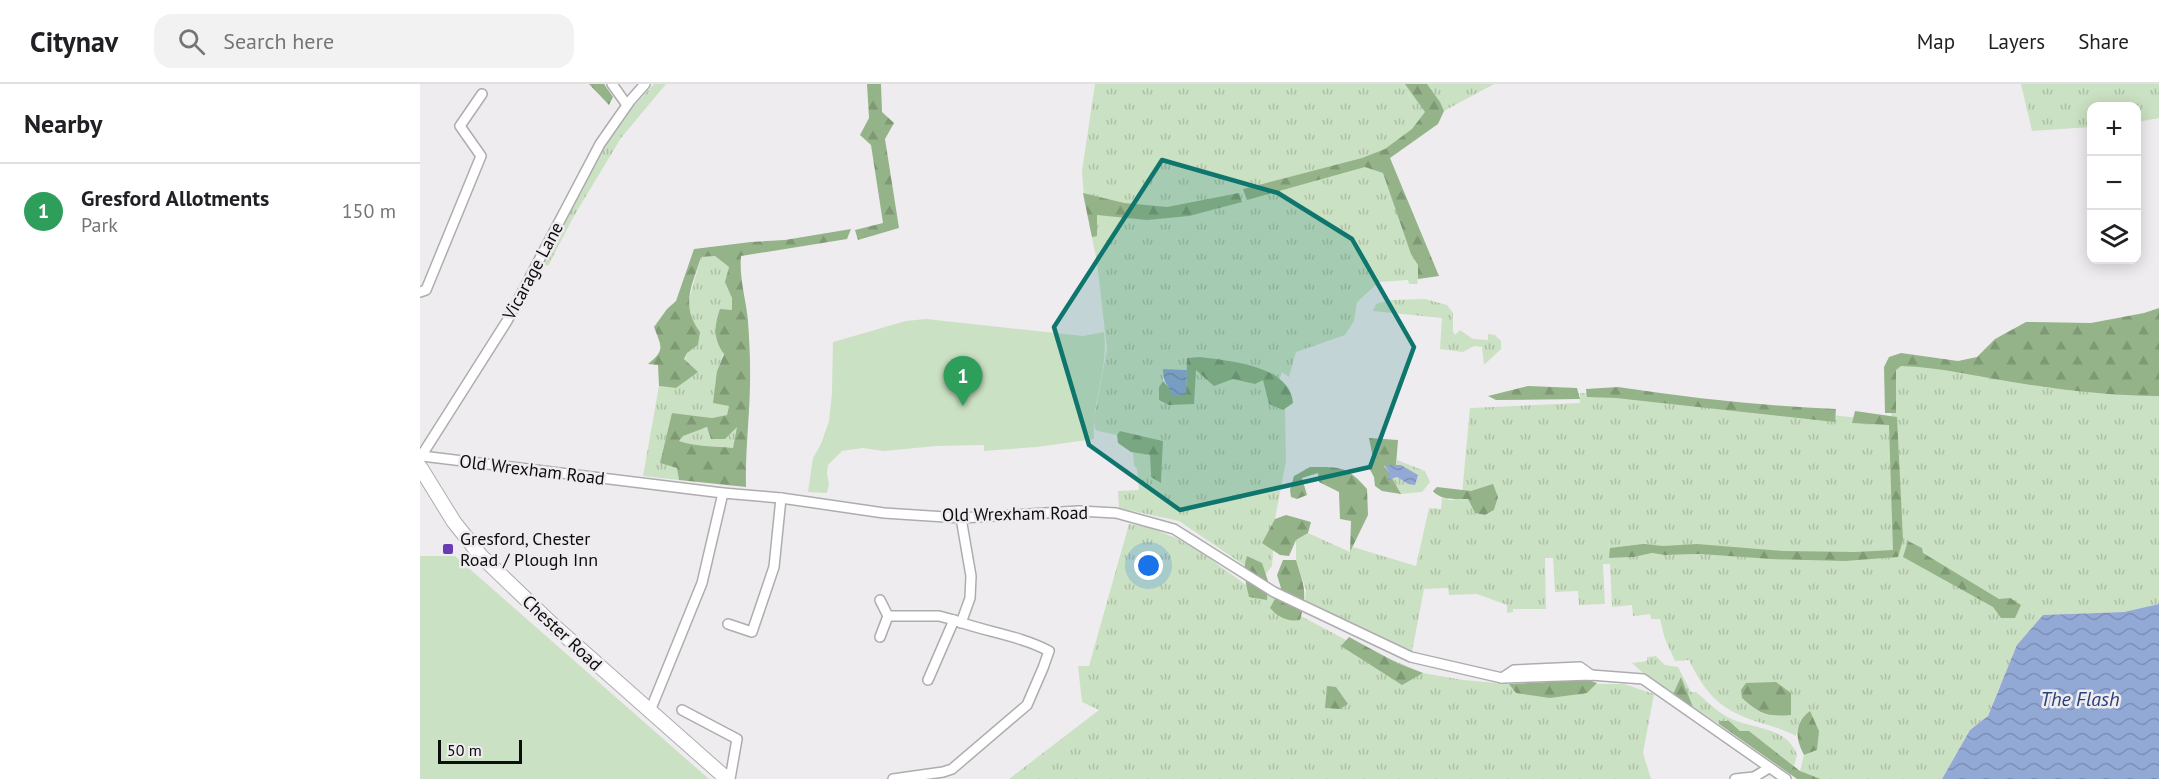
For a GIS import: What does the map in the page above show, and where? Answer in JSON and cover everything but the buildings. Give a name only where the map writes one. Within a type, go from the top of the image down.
[{"type":"main road","name":"Chester Road","points":[[421,460],[454,522],[481,556],[553,625],[729,779]]},
{"type":"street","points":[[612,84],[627,105]]},
{"type":"street","name":"Vicarage Lane","points":[[421,460],[507,321],[600,144],[627,105],[645,84]]},
{"type":"street","points":[[420,292],[426,290],[480,156],[460,126],[482,94]]},
{"type":"street","name":"Old Wrexham Road","points":[[421,460],[781,498],[884,513],[962,518],[1079,511],[1116,513],[1174,529],[1274,592],[1411,657],[1502,678],[1592,675],[1643,679],[1786,779]]},
{"type":"street","points":[[650,711],[702,583],[723,493]]},
{"type":"street","points":[[728,624],[752,632],[774,567],[781,498]]},
{"type":"street","points":[[928,680],[970,598],[971,576],[962,518]]},
{"type":"street","points":[[880,600],[888,616],[880,637]]},
{"type":"street","points":[[888,616],[939,616],[981,630],[1036,644],[1049,651],[1027,705],[952,769],[893,779]]},
{"type":"street","points":[[682,710],[737,739],[729,779]]},
{"type":"street","points":[[1735,779],[1754,777],[1770,768]]},
{"type":"highlighted area","points":[[1162,160],[1278,193],[1352,239],[1414,347],[1370,467],[1180,510],[1089,445],[1054,327]]},
{"type":"green space","points":[[589,84],[604,84],[613,97],[609,105]]},
{"type":"green space","points":[[654,84],[666,84],[621,138],[574,216],[548,266],[542,263],[604,146],[623,118]]},
{"type":"green space","points":[[867,84],[881,84],[882,112],[894,123],[885,139],[899,228],[858,240],[855,230],[883,223],[871,145],[860,135],[869,118]]},
{"type":"green space","points":[[1095,84],[1494,84],[1444,111],[1383,156],[1432,272],[1419,274],[1417,284],[1409,284],[1408,280],[1379,282],[1357,302],[1354,321],[1345,335],[1296,352],[1289,377],[1282,372],[1278,384],[1285,408],[1286,461],[1275,519],[1272,566],[1263,578],[1179,521],[1119,508],[1118,491],[1139,490],[1133,452],[1150,455],[1151,477],[1161,482],[1163,441],[1120,431],[1117,435],[1095,429],[1094,419],[1107,349],[1097,262],[1084,199],[1082,171]],"holes":[[[1187,363],[1190,399],[1159,387],[1163,381],[1163,369],[1187,370]]]},
{"type":"green space","points":[[1405,84],[1427,84],[1444,111],[1438,124],[1390,158],[1439,276],[1418,279],[1418,265],[1411,254],[1383,173],[1365,167],[1247,200],[1243,189],[1362,158],[1385,149],[1412,129],[1425,112]]},
{"type":"green space","points":[[2021,84],[2159,84],[2159,118],[2141,121],[2141,102],[2087,102],[2087,127],[2032,131]]},
{"type":"green space","points":[[1083,193],[1124,203],[1167,207],[1239,193],[1242,202],[1189,216],[1147,220],[1097,215],[1097,236],[1092,237]]},
{"type":"green space","points":[[851,229],[847,239],[741,256],[750,361],[746,487],[679,480],[677,468],[660,463],[672,413],[712,418],[727,415],[729,406],[713,403],[717,371],[724,354],[716,338],[717,321],[720,309],[732,310],[732,298],[725,282],[729,267],[715,256],[701,257],[691,286],[689,304],[690,313],[700,332],[698,345],[687,353],[684,359],[698,372],[676,388],[659,386],[658,365],[648,364],[660,351],[659,339],[654,327],[676,301],[694,249],[785,240]],"holes":[[[707,427],[711,439],[725,439],[737,427],[733,448],[679,441],[683,436]]]},
{"type":"green space","points":[[715,256],[729,267],[727,281],[733,306],[729,335],[717,371],[729,406],[727,415],[712,418],[672,413],[679,480],[643,476],[659,386],[676,388],[687,353],[698,345],[688,303],[701,257]]},
{"type":"green space","points":[[1425,299],[1447,305],[1453,313],[1455,335],[1460,330],[1473,339],[1488,340],[1488,334],[1495,335],[1501,341],[1501,349],[1484,365],[1482,347],[1474,346],[1463,352],[1440,349],[1442,318],[1373,311],[1376,304],[1392,300]]},
{"type":"green space","points":[[2159,308],[2159,396],[2075,391],[1901,366],[1896,370],[1896,413],[1885,413],[1884,367],[1889,357],[1901,353],[1958,361],[1977,357],[1995,339],[2026,322],[2091,323]]},
{"type":"green space","points":[[926,319],[1083,336],[1104,332],[1104,359],[1095,412],[1094,439],[984,451],[984,445],[936,446],[884,451],[863,448],[842,451],[828,465],[827,493],[808,492],[813,458],[829,421],[833,342],[906,321]]},
{"type":"green space","points":[[1200,357],[1241,363],[1270,373],[1281,380],[1289,390],[1293,403],[1283,410],[1269,404],[1263,380],[1255,384],[1233,379],[1214,386],[1196,370],[1194,404],[1169,405],[1159,400],[1159,387],[1163,381],[1170,389],[1186,394],[1187,358]]},
{"type":"green space","points":[[1894,362],[2159,389],[2159,604],[2124,612],[2043,615],[1999,688],[1988,716],[1970,730],[1942,779],[1821,779],[1800,771],[1804,755],[1817,750],[1800,719],[1796,736],[1740,715],[1721,704],[1700,681],[1689,660],[1675,661],[1665,639],[1660,619],[1651,619],[1650,614],[1633,616],[1632,605],[1612,607],[1610,564],[1603,564],[1605,604],[1579,605],[1578,591],[1555,592],[1553,558],[1545,558],[1546,609],[1513,609],[1513,612],[1507,613],[1507,605],[1477,594],[1449,595],[1448,588],[1424,589],[1412,652],[1305,601],[1306,590],[1296,560],[1296,540],[1308,533],[1350,552],[1353,547],[1416,566],[1429,508],[1441,509],[1442,498],[1468,499],[1475,513],[1485,515],[1494,510],[1498,497],[1462,494],[1470,408],[1580,403],[1580,393],[1618,394],[1891,421]],"holes":[[[1652,550],[1704,554],[1652,553],[1634,557],[1610,558]],[[1742,698],[1791,714],[1764,714]]]},
{"type":"green space","points":[[1528,386],[1577,388],[1580,399],[1496,400],[1488,396]]},
{"type":"green space","points":[[1618,387],[1727,401],[1836,409],[1835,422],[1616,398],[1587,397],[1586,389]]},
{"type":"green space","points":[[1855,411],[1897,417],[1903,540],[1898,557],[1845,561],[1652,553],[1634,557],[1609,558],[1610,548],[1643,544],[1663,546],[1697,544],[1783,551],[1893,550],[1889,425],[1852,423]]},
{"type":"green space","points":[[738,426],[733,448],[678,441],[683,436],[697,430]]},
{"type":"green space","points":[[1120,431],[1163,441],[1161,483],[1151,477],[1150,455],[1131,452],[1118,443],[1117,435]]},
{"type":"green space","points":[[1369,438],[1398,440],[1396,465],[1384,466],[1389,472],[1389,479],[1392,478],[1401,494],[1382,491],[1375,486],[1374,477],[1368,466],[1373,458]]},
{"type":"green space","points":[[1397,460],[1425,471],[1430,482],[1422,492],[1401,494],[1392,478],[1397,477],[1408,484],[1401,465],[1396,465]]},
{"type":"green space","points":[[1310,467],[1343,469],[1367,489],[1368,515],[1350,552],[1351,521],[1340,519],[1339,492],[1319,482],[1318,473],[1302,478],[1307,495],[1297,499],[1291,497],[1290,490],[1294,476]]},
{"type":"green space","points":[[1493,484],[1498,497],[1494,510],[1485,515],[1475,513],[1468,499],[1445,498],[1433,491],[1437,487],[1471,491]]},
{"type":"green space","points":[[1286,515],[1311,522],[1308,533],[1296,540],[1289,556],[1280,555],[1262,543],[1275,519]]},
{"type":"green space","points":[[1129,524],[1148,527],[1176,538],[1202,553],[1246,585],[1275,598],[1301,616],[1346,640],[1423,673],[1463,680],[1509,684],[1624,684],[1654,694],[1643,753],[1651,779],[1009,779],[1099,710],[1082,702],[1078,666],[1089,666]]},
{"type":"green space","points":[[1908,541],[1922,548],[1923,553],[1999,599],[2010,598],[2021,605],[2015,618],[2001,618],[1993,607],[1903,557]]},
{"type":"green space","points":[[420,556],[455,556],[709,779],[420,779]]},
{"type":"green space","points":[[1247,556],[1262,563],[1268,581],[1267,600],[1249,597],[1245,571]]},
{"type":"green space","points":[[1283,560],[1296,560],[1301,577],[1304,596],[1300,620],[1283,618],[1270,608],[1281,588],[1277,575]]},
{"type":"green space","points":[[1349,637],[1397,663],[1423,673],[1402,685],[1341,646]]},
{"type":"green space","points":[[1656,656],[1665,665],[1678,667],[1691,692],[1696,692],[1723,714],[1734,720],[1779,734],[1786,739],[1793,746],[1797,755],[1794,766],[1749,731],[1740,731],[1729,721],[1719,721],[1719,724],[1693,707],[1681,678],[1673,694],[1632,663],[1647,661],[1647,657]]},
{"type":"green space","points":[[1681,677],[1693,707],[1673,694]]},
{"type":"green space","points":[[1588,680],[1597,683],[1587,693],[1550,698],[1516,693],[1509,684]]},
{"type":"green space","points":[[1776,682],[1791,693],[1791,715],[1764,713],[1753,708],[1742,698],[1741,690],[1746,683]]},
{"type":"green space","points":[[1327,686],[1336,687],[1348,704],[1340,709],[1325,708]]},
{"type":"green space","points":[[1810,711],[1819,731],[1817,750],[1804,755],[1799,743],[1798,731],[1801,721]]},
{"type":"green space","points":[[1719,721],[1729,721],[1740,731],[1749,731],[1800,771],[1821,779],[1797,779],[1719,724]]},
{"type":"water","points":[[1163,369],[1187,370],[1186,394],[1172,395],[1165,381]]},
{"type":"water","points":[[1384,465],[1401,465],[1418,475],[1415,485],[1408,484],[1397,477],[1388,480],[1389,472]]},
{"type":"water","name":"The Flash","points":[[2159,604],[2159,779],[1942,779],[1970,730],[1988,716],[2017,645],[2043,615],[2124,612]]},
{"type":"place","name":"Gresford Allotments","points":[[963,406]]},
{"type":"place","name":"Gresford, Chester Road / Plough Inn","points":[[448,549]]}]
